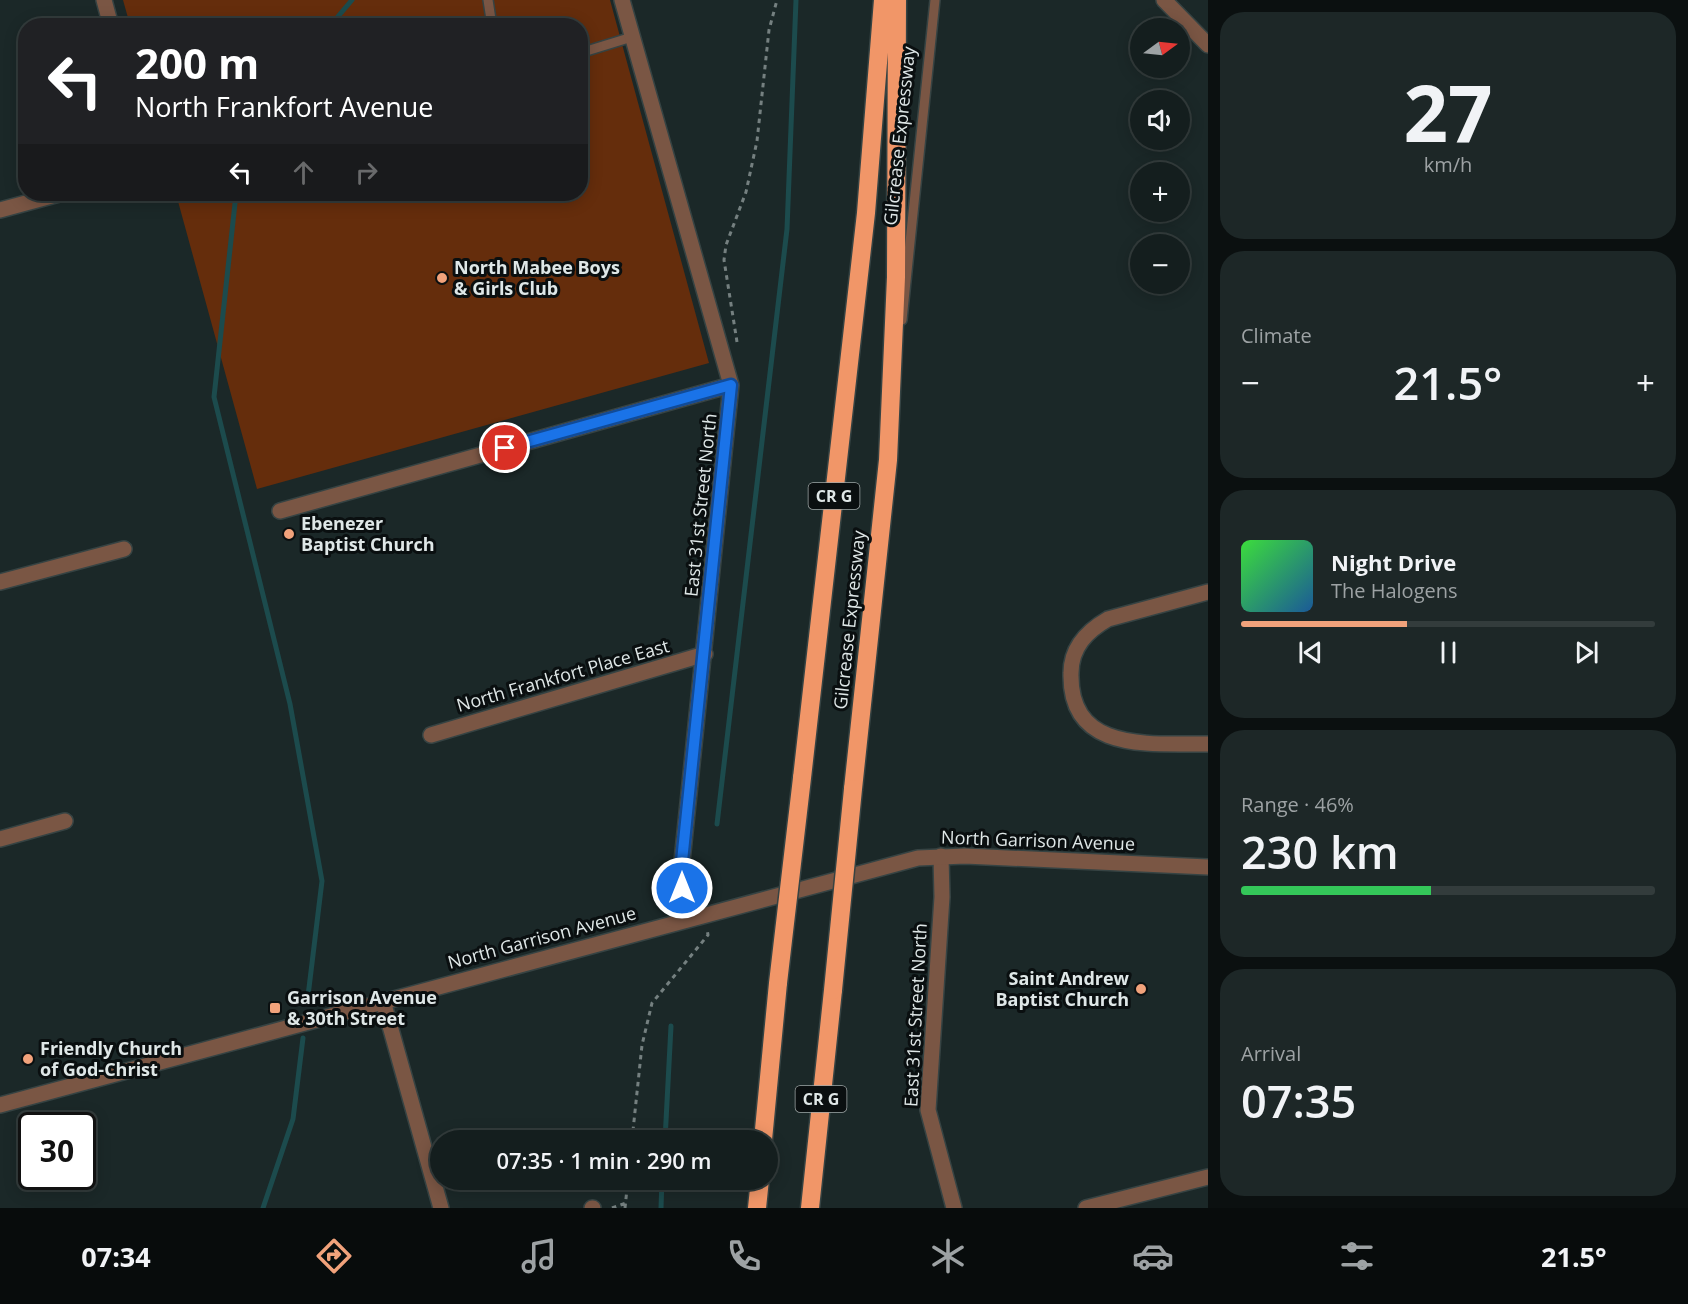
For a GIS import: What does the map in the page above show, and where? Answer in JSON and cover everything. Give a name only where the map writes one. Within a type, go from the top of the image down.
[{"type":"highway","name":"Gilcrease Expressway","points":[[764,1130],[778,983],[866,213],[883,0]]},
{"type":"highway","name":"CR G","points":[[888,460],[896,277],[897,0]]},
{"type":"highway","name":"Gilcrease Expressway","points":[[810,1208],[888,460]]},
{"type":"highway","points":[[757,1208],[759,1190]]},
{"type":"street","points":[[104,0],[109,18]]},
{"type":"street","name":"East 31st Street North","points":[[622,0],[731,385],[681,871],[685,920]]},
{"type":"street","points":[[1164,0],[1208,45]]},
{"type":"street","points":[[0,210],[33,201]]},
{"type":"street","points":[[280,511],[731,385]]},
{"type":"street","points":[[0,582],[124,549]]},
{"type":"street","points":[[1208,592],[1108,619],[1093,627],[1074,652],[1071,680],[1075,703],[1084,719],[1095,730],[1130,742],[1208,744]]},
{"type":"street","name":"North Frankfort Place East","points":[[431,735],[705,654]]},
{"type":"street","points":[[0,839],[65,821]]},
{"type":"street","name":"East 31st Street North","points":[[941,856],[942,897],[928,1110],[954,1208]]},
{"type":"street","name":"North Garrison Avenue","points":[[0,1105],[894,863],[941,856],[1208,867]]},
{"type":"street","points":[[383,1001],[441,1208]]},
{"type":"street","points":[[1086,1208],[1208,1177]]},
{"type":"lane","points":[[488,0],[491,18]]},
{"type":"lane","name":"Gilcrease Expressway","points":[[888,460],[935,0]]},
{"type":"lane","points":[[588,51],[632,37]]},
{"type":"path","points":[[625,1208],[627,1190]]},
{"type":"path","points":[[612,1208],[626,1203]]},
{"type":"shaded area","name":"North Mabee Boys & Girls Club","points":[[123,0],[610,0],[709,363],[257,489],[178,201],[588,201],[588,18],[128,18]]},
{"type":"waterway","points":[[337,18],[352,0]]},
{"type":"waterway","points":[[717,824],[787,229],[796,0]]},
{"type":"waterway","points":[[235,201],[214,397],[290,704],[322,881],[308,996]]},
{"type":"waterway","points":[[666,1130],[671,1026]]},
{"type":"waterway","points":[[263,1208],[293,1119],[303,1038]]},
{"type":"waterway","points":[[661,1208],[662,1190]]},
{"type":"place","name":"North Mabee Boys & Girls Club","points":[[442,278]]},
{"type":"place","name":"Ebenezer Baptist Church","points":[[289,534]]},
{"type":"place","name":"Saint Andrew Baptist Church","points":[[1141,989]]},
{"type":"place","name":"Garrison Avenue & 30th Street","points":[[275,1008]]},
{"type":"place","name":"Friendly Church of God-Christ","points":[[28,1059]]},
{"type":"route","points":[[505,448],[731,385],[681,871],[682,888]]}]
